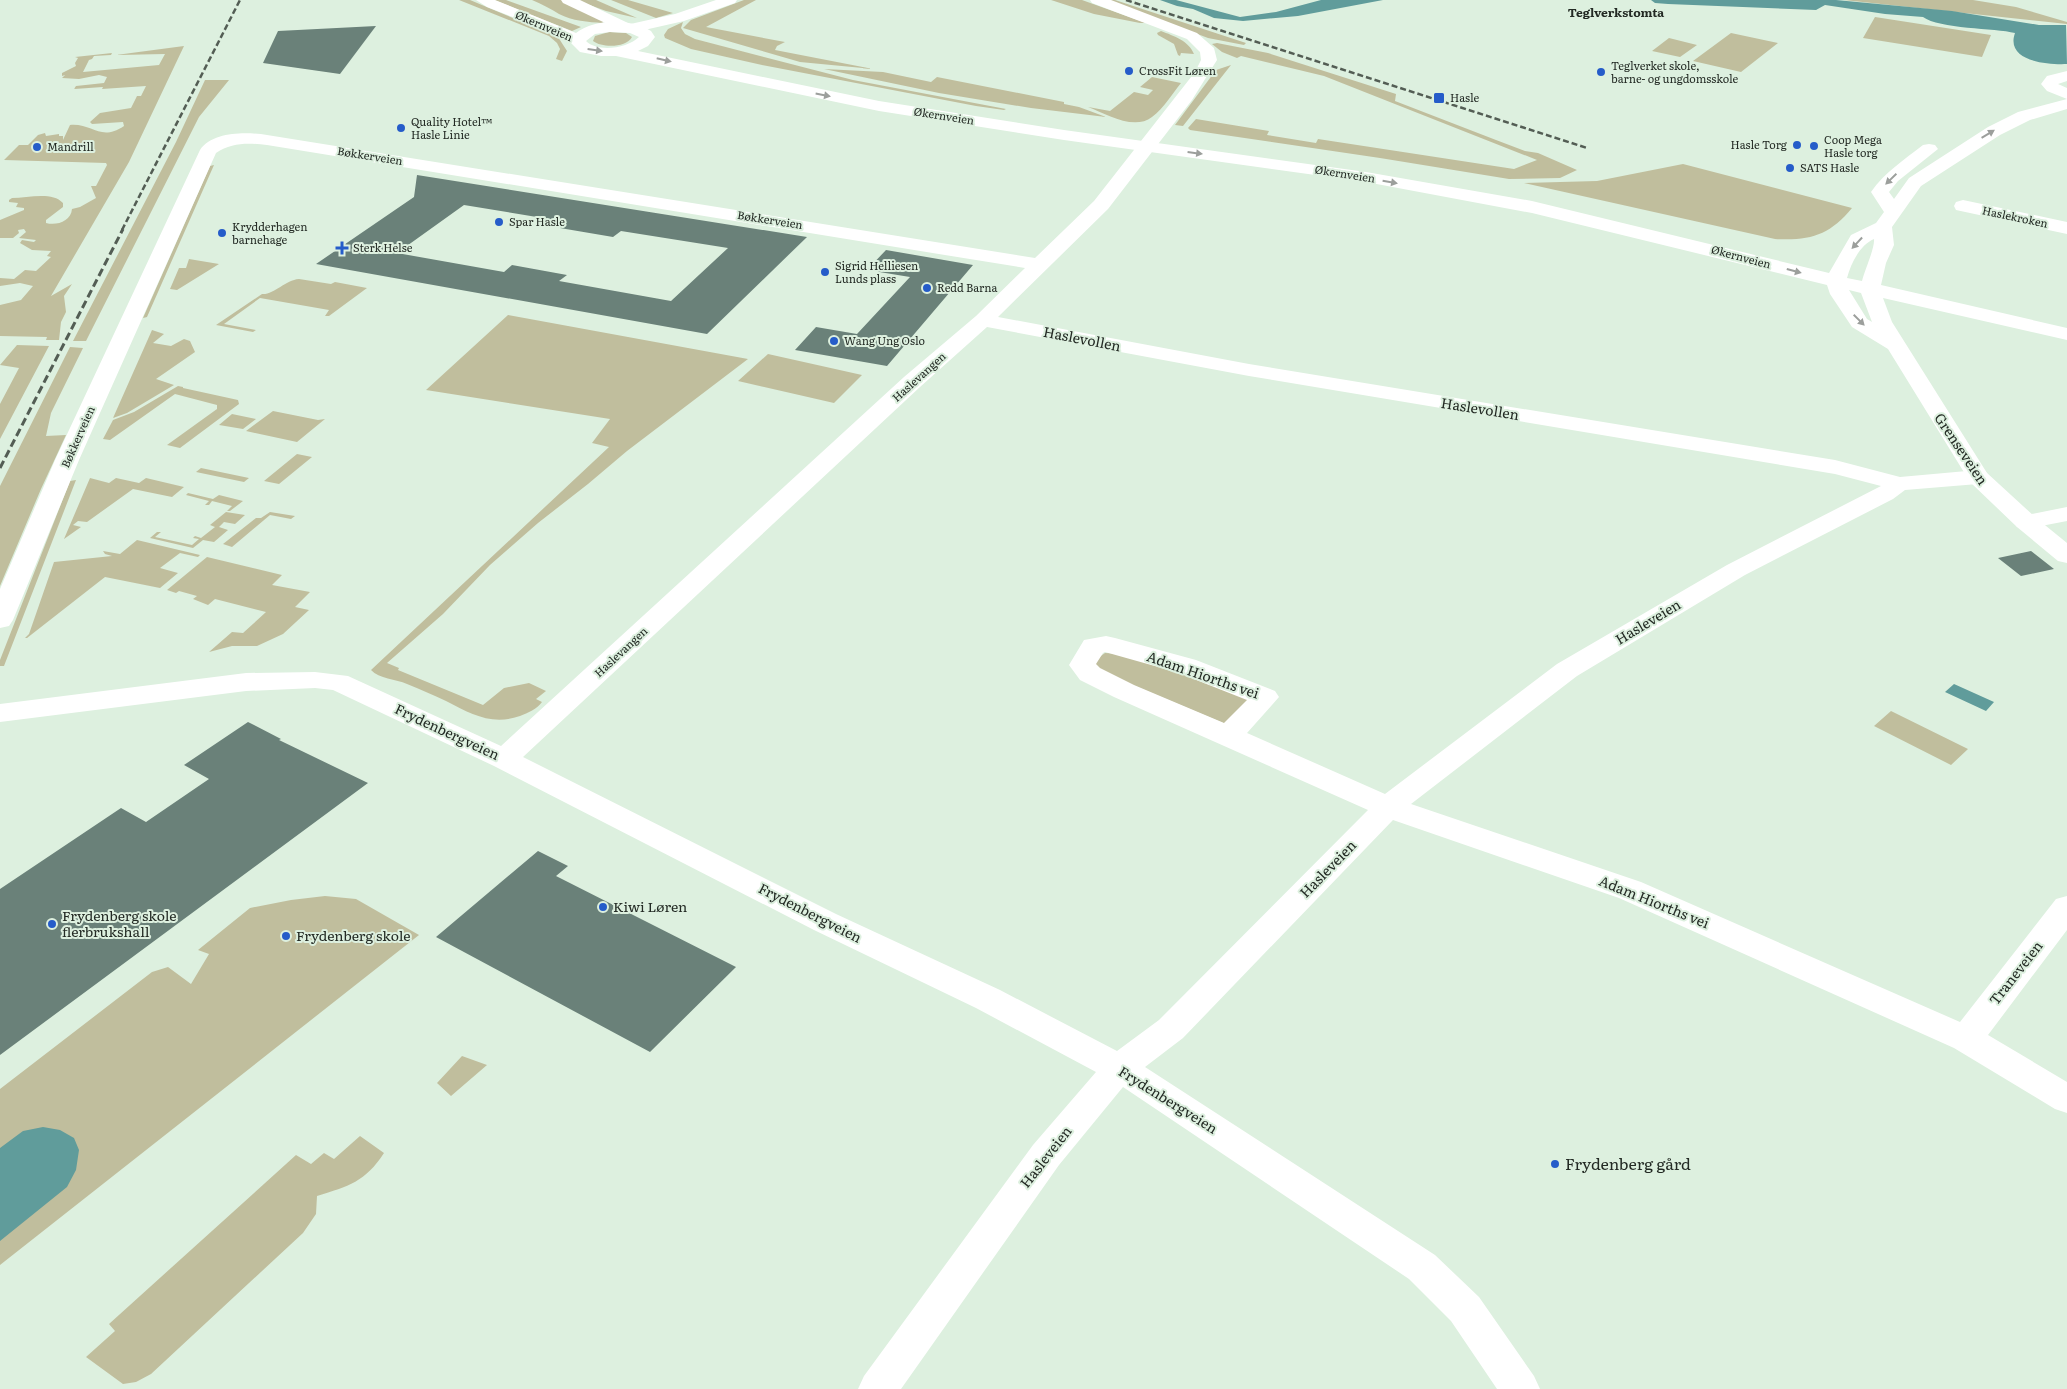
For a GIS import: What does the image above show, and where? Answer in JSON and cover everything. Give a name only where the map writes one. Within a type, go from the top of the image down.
[{"type":"main road","name":"Økernveien","points":[[483,0],[545,24],[578,41],[587,49],[616,51],[879,106],[1151,141]]},
{"type":"main road","name":"Økernveien","points":[[514,0],[566,20],[605,28]]},
{"type":"main road","name":"Økernveien","points":[[568,0],[628,27],[643,31],[647,38],[660,44],[694,54],[889,94],[1532,207],[1838,275],[2067,334]]},
{"type":"main road","points":[[616,51],[640,44],[681,18],[730,0]]},
{"type":"main road","name":"Haslevangen","points":[[504,759],[912,382],[983,320],[1101,205],[1203,72],[1209,60],[1208,51],[1192,36],[1098,0]]},
{"type":"main road","points":[[578,41],[586,33],[605,28],[628,27],[681,18]]},
{"type":"main road","points":[[2060,91],[2049,84],[2050,81],[2057,77],[2067,76]]},
{"type":"main road","points":[[1978,121],[2060,91]]},
{"type":"main road","points":[[1838,275],[1858,239],[1888,220],[1916,182],[1999,128],[2038,111],[2067,104]]},
{"type":"main road","name":"Bøkkerveien","points":[[0,620],[67,460],[180,210],[209,150],[218,144],[248,138],[267,140],[1040,265]]},
{"type":"main road","points":[[1871,283],[1884,245],[1888,220],[1880,192],[1892,177],[1942,142]]},
{"type":"main road","points":[[1916,182],[1924,153]]},
{"type":"main road","name":"Haslekroken","points":[[1963,206],[2067,228]]},
{"type":"main road","name":"Grenseveien","points":[[1838,275],[1840,294],[1859,323],[1896,346]]},
{"type":"main road","name":"Økernveien","points":[[1871,283],[2067,324]]},
{"type":"main road","name":"Grenseveien","points":[[1871,283],[1877,311],[1896,346],[1978,478],[2067,556]]},
{"type":"main road","name":"Haslevollen","points":[[983,320],[1258,372],[1835,467],[1899,484],[1978,478]]},
{"type":"main road","name":"Hasleveien","points":[[878,1389],[1046,1156],[1119,1068],[1171,1029],[1388,807],[1567,670],[1736,570],[1885,494],[1899,484]]},
{"type":"main road","points":[[2026,522],[2067,514]]},
{"type":"main road","name":"Adam Hiorths vei","points":[[1228,736],[1265,696],[1186,666],[1106,644],[1093,646],[1082,665],[1090,674],[1124,691],[1388,807],[1630,890],[1966,1038],[2067,1099]]},
{"type":"main road","name":"Frydenbergveien","points":[[0,713],[246,682],[315,680],[338,682],[362,692],[504,759],[825,922],[988,999],[1119,1068],[1162,1094],[1422,1267],[1465,1308],[1520,1389]]},
{"type":"main road","name":"Traneveien","points":[[1966,1038],[2067,907]]},
{"type":"shaded area","points":[[459,0],[470,0],[558,37],[567,51],[562,61],[556,59],[560,49],[557,43],[549,36]]},
{"type":"shaded area","points":[[494,0],[506,0],[581,27],[572,31]]},
{"type":"shaded area","points":[[532,0],[562,0],[605,21],[597,23],[569,18]]},
{"type":"shaded area","points":[[576,0],[596,0],[637,18],[606,11]]},
{"type":"shaded area","points":[[611,0],[628,0],[673,13],[656,18]]},
{"type":"shaded area","points":[[744,0],[756,0],[706,27],[785,42],[777,46],[775,50],[873,69],[800,62],[683,28],[691,20]]},
{"type":"shaded area","points":[[1051,0],[1082,0],[1146,23],[1094,14]]},
{"type":"shaded area","points":[[1108,0],[1115,0],[1246,43],[1244,45],[1208,38]]},
{"type":"shaded area","points":[[1844,0],[1973,0],[2016,7],[2067,22],[2067,24]]},
{"type":"shaded area","points":[[1875,17],[1991,35],[1982,57],[1863,38]]},
{"type":"shaded area","points":[[683,22],[681,28],[685,34],[695,39],[853,80],[1006,109],[976,106],[762,65],[691,49],[665,38],[664,35],[668,29]]},
{"type":"shaded area","points":[[1161,31],[1185,42],[1194,54],[1181,53],[1180,56],[1178,55],[1174,44],[1158,35],[1157,33]]},
{"type":"shaded area","points":[[609,32],[626,33],[632,37],[625,43],[614,46],[602,45],[593,41],[595,36]]},
{"type":"shaded area","points":[[1731,33],[1778,43],[1741,72],[1693,61]]},
{"type":"shaded area","points":[[1669,38],[1697,45],[1680,57],[1652,51]]},
{"type":"shaded area","points":[[1217,43],[1268,53],[1396,94],[1395,101],[1525,151],[1538,153],[1577,170],[1560,178],[1509,179],[1190,130],[1188,128],[1196,119],[1269,131],[1267,135],[1316,143],[1318,139],[1514,169],[1537,160],[1324,76],[1241,56],[1237,58],[1222,52],[1212,44]]},
{"type":"shaded area","points":[[184,46],[129,162],[51,296],[72,284],[64,296],[66,312],[61,322],[59,340],[46,340],[47,337],[0,336],[0,305],[21,300],[33,286],[20,283],[0,286],[0,278],[14,279],[25,270],[36,271],[51,257],[47,256],[51,251],[32,250],[20,243],[22,240],[34,242],[36,240],[19,238],[26,232],[24,229],[18,230],[19,233],[13,238],[0,238],[0,220],[24,210],[24,208],[16,207],[18,203],[9,202],[9,200],[12,198],[39,196],[58,199],[63,203],[63,207],[46,220],[46,223],[63,222],[69,217],[72,209],[80,207],[96,198],[91,186],[96,186],[107,165],[106,163],[4,160],[19,145],[28,145],[38,135],[45,133],[46,136],[59,134],[59,136],[63,136],[63,140],[70,125],[78,125],[102,132],[109,132],[124,126],[123,122],[92,124],[90,122],[100,113],[131,108],[137,96],[141,96],[146,86],[74,89],[76,86],[104,83],[107,77],[99,75],[79,79],[62,78],[65,75],[62,76],[62,73],[76,66],[75,63],[78,58],[75,57],[112,53],[111,55],[94,56],[89,60],[83,72],[159,65],[165,54],[116,55]]},
{"type":"shaded area","points":[[1231,65],[1183,126],[1175,125],[1216,70]]},
{"type":"shaded area","points":[[824,69],[883,72],[931,82],[937,77],[1064,102],[1064,104],[1079,107],[1106,117],[1031,108],[939,93]]},
{"type":"shaded area","points":[[1152,77],[1181,83],[1168,101],[1152,117],[1145,121],[1129,122],[1120,120],[1088,107],[1110,111],[1134,92],[1148,95],[1153,90],[1140,87]]},
{"type":"shaded area","points":[[205,80],[229,80],[199,117],[86,341],[73,341],[176,142]]},
{"type":"shaded area","points":[[1683,164],[1852,208],[1836,225],[1818,234],[1799,239],[1775,239],[1524,183],[1597,181]]},
{"type":"shaded area","points":[[214,165],[147,317],[143,318],[210,166]]},
{"type":"shaded area","points":[[189,259],[219,264],[177,290],[170,289],[179,268],[186,268]]},
{"type":"shaded area","points":[[299,279],[331,284],[335,282],[367,288],[329,316],[325,316],[329,310],[260,298],[224,324],[256,330],[253,332],[216,325],[262,294],[271,292]]},
{"type":"shaded area","points":[[508,315],[748,359],[627,451],[538,523],[490,565],[443,614],[387,663],[399,668],[398,670],[483,705],[504,688],[529,683],[546,691],[536,699],[542,702],[538,707],[520,716],[500,720],[473,714],[403,682],[378,675],[371,670],[609,447],[592,443],[610,419],[426,390]]},
{"type":"shaded area","points":[[152,330],[164,334],[153,343],[171,346],[184,339],[190,341],[195,352],[156,379],[174,385],[127,413],[113,418]]},
{"type":"shaded area","points":[[17,345],[49,346],[0,439],[0,404],[19,368],[0,365]]},
{"type":"shaded area","points":[[70,347],[83,348],[51,413],[46,436],[66,435],[0,586],[0,486]]},
{"type":"shaded area","points":[[768,354],[862,375],[834,403],[738,381]]},
{"type":"shaded area","points":[[178,386],[238,400],[239,404],[180,448],[167,445],[217,409],[217,405],[175,394],[110,440],[103,439],[113,420],[134,412]]},
{"type":"shaded area","points":[[273,411],[318,420],[325,419],[297,442],[246,431]]},
{"type":"shaded area","points":[[232,414],[256,419],[243,429],[219,425]]},
{"type":"shaded area","points":[[297,454],[312,457],[279,484],[264,481]]},
{"type":"shaded area","points":[[201,468],[249,478],[244,482],[196,472]]},
{"type":"shaded area","points":[[90,478],[109,483],[116,478],[139,483],[146,478],[184,487],[172,497],[133,489],[87,522],[78,521],[73,525],[81,527],[64,539]]},
{"type":"shaded area","points":[[76,480],[4,666],[0,666],[0,660],[70,481]]},
{"type":"shaded area","points":[[188,493],[213,499],[219,495],[243,501],[230,511],[227,511],[232,506],[212,501],[209,505],[205,505],[209,501],[186,495]]},
{"type":"shaded area","points":[[226,512],[245,515],[235,524],[224,522],[219,527],[228,530],[214,542],[203,540],[193,548],[150,538],[157,532],[161,532],[155,537],[192,545],[199,539],[193,538],[195,536],[201,538],[215,527],[210,525]]},
{"type":"shaded area","points":[[270,512],[295,516],[291,519],[270,515],[232,547],[223,544],[256,518],[261,518]]},
{"type":"shaded area","points":[[137,540],[200,555],[198,557],[180,553],[160,568],[178,573],[160,588],[105,577],[25,638],[29,634],[54,562],[112,556],[105,554],[103,551],[120,554]]},
{"type":"shaded area","points":[[207,557],[282,575],[272,585],[310,592],[295,607],[309,610],[283,634],[257,646],[232,646],[209,652],[232,632],[243,633],[266,612],[215,599],[208,605],[193,599],[197,596],[167,590]]},
{"type":"shaded area","points":[[1105,653],[1127,654],[1254,696],[1228,725],[1101,672],[1095,665],[1095,660]]},
{"type":"shaded area","points":[[1891,711],[1968,749],[1951,765],[1874,726]]},
{"type":"shaded area","points":[[325,896],[356,899],[419,935],[0,1265],[0,1089],[152,972],[168,967],[191,984],[209,954],[198,950],[250,908]]},
{"type":"shaded area","points":[[462,1056],[487,1065],[451,1096],[437,1083]]},
{"type":"shaded area","points":[[360,1136],[384,1153],[370,1171],[347,1186],[317,1196],[316,1214],[303,1233],[151,1374],[136,1382],[123,1384],[86,1357],[115,1331],[109,1324],[296,1155],[311,1164],[324,1153],[334,1159]]},
{"type":"water","points":[[1160,0],[1176,0],[1240,17],[1276,12],[1321,0],[1383,0],[1298,16],[1243,21],[1214,18],[1193,9]]},
{"type":"water","points":[[1651,0],[1836,0],[1952,11],[2039,25],[2066,25],[2067,64],[2039,62],[2022,55],[2016,50],[2014,42],[2015,33],[1941,24],[1923,17],[1885,14],[1825,5],[1816,10],[1668,4],[1655,3]]},
{"type":"water","points":[[1954,684],[1994,702],[1986,711],[1945,692]]},
{"type":"water","points":[[43,1127],[60,1130],[74,1138],[79,1150],[76,1170],[67,1187],[0,1241],[0,1148],[23,1131]]},
{"type":"building","points":[[376,26],[340,74],[263,63],[278,31]]},
{"type":"building","points":[[417,175],[807,237],[707,334],[316,264],[414,197]],"holes":[[[464,205],[567,222],[560,228],[613,237],[621,231],[728,248],[671,301],[559,281],[567,275],[512,265],[504,272],[397,253]]]},
{"type":"building","points":[[886,250],[973,265],[887,366],[795,350],[816,327],[857,334],[910,277],[867,270]]},
{"type":"building","points":[[2031,551],[2054,569],[2021,576],[1998,558]]},
{"type":"building","points":[[248,722],[281,739],[279,740],[368,783],[0,1055],[0,889],[121,808],[146,822],[209,779],[184,765]]},
{"type":"building","name":"Kiwi Løren","points":[[538,851],[568,866],[556,876],[736,967],[650,1052],[436,937]]},
{"type":"railway","points":[[122,230],[240,0]]},
{"type":"railway","points":[[1126,0],[1587,148]]},
{"type":"railway","points":[[0,468],[123,229]]},
{"type":"place","name":"CrossFit Løren","points":[[1129,71]]},
{"type":"place","name":"Teglverket skole, barne- og ungdomsskole","points":[[1601,72]]},
{"type":"place","name":"Hasle","points":[[1439,98]]},
{"type":"place","name":"Quality Hotel™ Hasle Linie","points":[[401,128]]},
{"type":"place","name":"Hasle Torg","points":[[1797,145]]},
{"type":"place","name":"Coop Mega Hasle torg","points":[[1814,146]]},
{"type":"place","name":"Mandrill","points":[[37,147]]},
{"type":"place","name":"SATS Hasle","points":[[1790,168]]},
{"type":"place","name":"Spar Hasle","points":[[499,222]]},
{"type":"place","name":"Krydderhagen barnehage","points":[[222,233]]},
{"type":"place","name":"Sterk Helse","points":[[342,248]]},
{"type":"place","name":"Sigrid Helliesen Lunds plass","points":[[825,272]]},
{"type":"place","name":"Redd Barna","points":[[927,288]]},
{"type":"place","name":"Wang Ung Oslo","points":[[834,341]]},
{"type":"place","name":"Kiwi Løren","points":[[603,907]]},
{"type":"place","name":"Frydenberg skole flerbrukshall","points":[[52,924]]},
{"type":"place","name":"Frydenberg skole","points":[[286,936]]},
{"type":"place","name":"Frydenberg gård","points":[[1555,1164]]},
{"type":"district","name":"Teglverkstomta","points":[[1616,13]]}]
